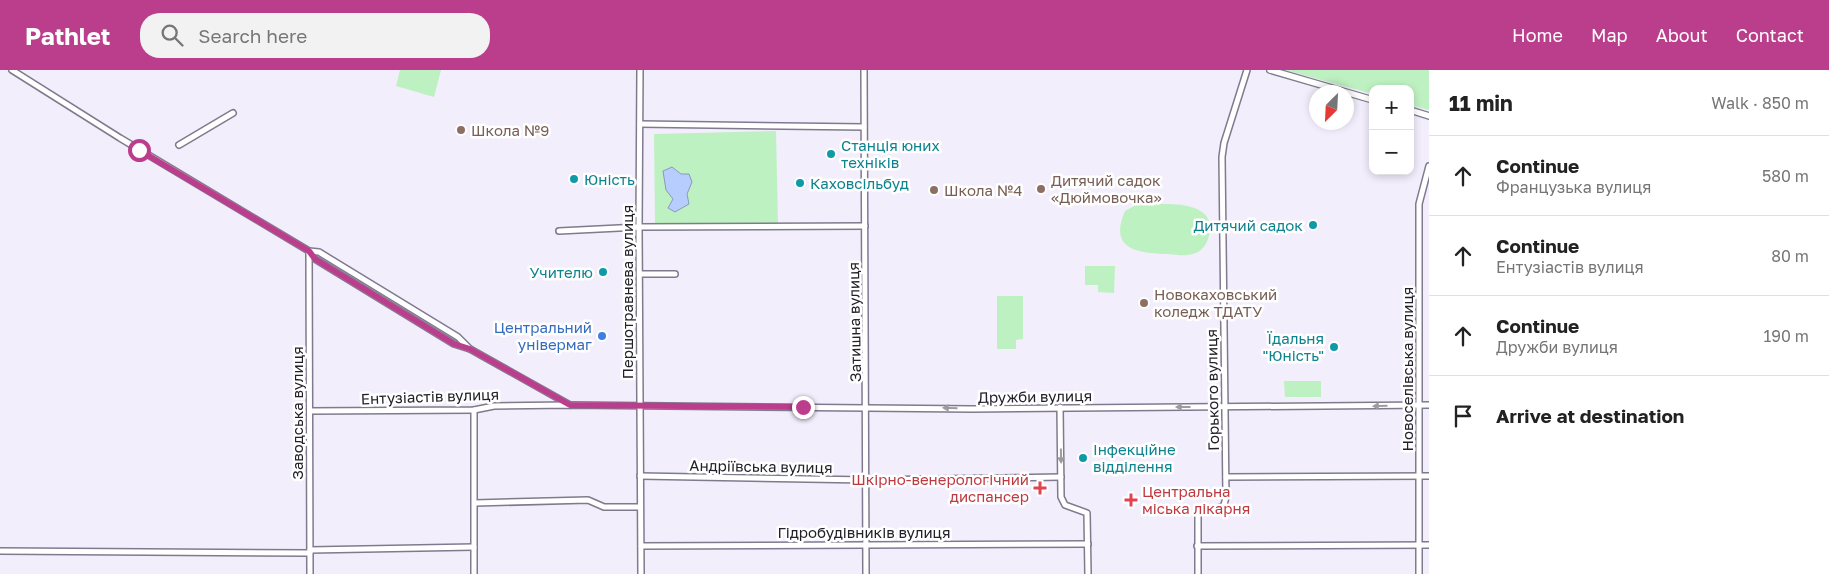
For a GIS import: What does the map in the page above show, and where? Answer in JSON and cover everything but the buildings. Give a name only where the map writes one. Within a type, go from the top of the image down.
[{"type":"street","points":[[12,70],[139,150],[309,251],[315,259],[454,344],[470,349],[570,405]]},
{"type":"street","name":"Першотравнева вулиця","points":[[640,70],[641,574]]},
{"type":"street","name":"Затишна вулиця","points":[[864,70],[867,407],[866,574]]},
{"type":"street","name":"Горького вулиця","points":[[1198,574],[1198,514],[1202,511],[1219,509],[1224,505],[1226,477],[1222,157],[1224,143],[1247,70]]},
{"type":"street","points":[[1270,70],[1369,99]]},
{"type":"street","points":[[1414,111],[1429,116]]},
{"type":"street","points":[[178,145],[233,114]]},
{"type":"street","points":[[640,124],[864,127]]},
{"type":"street","name":"Новоселівська вулиця","points":[[1419,574],[1419,204],[1429,166]]},
{"type":"street","points":[[559,231],[639,227],[865,226]]},
{"type":"street","points":[[309,251],[318,252],[458,337],[470,349]]},
{"type":"street","name":"Заводська вулиця","points":[[309,251],[310,574]]},
{"type":"street","points":[[640,274],[675,274]]},
{"type":"street","name":"Дружби вулиця","points":[[640,406],[972,409],[1429,405]]},
{"type":"street","name":"Ентузіастів вулиця","points":[[310,411],[474,410],[494,406],[640,406]]},
{"type":"street","points":[[1060,407],[1061,497],[1065,506],[1087,513],[1088,574]]},
{"type":"street","points":[[474,410],[474,574]]},
{"type":"street","name":"Андріївська вулиця","points":[[640,476],[867,480],[1061,477]]},
{"type":"street","points":[[1226,477],[1429,476]]},
{"type":"street","points":[[475,503],[588,500],[604,507],[640,507]]},
{"type":"street","name":"Гідробудівників вулиця","points":[[641,546],[1088,544]]},
{"type":"street","points":[[1197,546],[1429,545]]},
{"type":"street","points":[[0,551],[310,551],[474,547]]},
{"type":"green space","points":[[400,70],[441,70],[434,97],[396,86]]},
{"type":"green space","points":[[1285,70],[1429,70],[1429,110],[1414,106],[1414,85],[1369,85],[1369,93],[1354,89],[1354,85],[1340,85]]},
{"type":"green space","points":[[776,131],[778,225],[655,225],[654,134]]},
{"type":"green space","points":[[1136,205],[1181,205],[1192,207],[1202,212],[1208,219],[1210,229],[1207,242],[1195,254],[1187,255],[1146,252],[1129,247],[1123,241],[1120,234],[1121,224],[1125,211]]},
{"type":"green space","points":[[1085,266],[1115,266],[1114,293],[1098,292],[1098,285],[1085,285]]},
{"type":"green space","points":[[997,296],[1023,296],[1023,339],[1016,340],[1016,349],[997,349]]},
{"type":"green space","points":[[1284,381],[1321,381],[1321,397],[1285,397]]},
{"type":"water","points":[[672,167],[681,174],[689,174],[692,182],[687,194],[689,204],[675,212],[668,208],[673,199],[666,190],[663,171]]},
{"type":"place","name":"Школа №9","points":[[461,130]]},
{"type":"place","name":"Станція юних техніків","points":[[831,154]]},
{"type":"place","name":"Юність","points":[[574,179]]},
{"type":"place","name":"Каховсільбуд","points":[[800,183]]},
{"type":"place","name":"Дитячий садок «Дюймовочка»","points":[[1041,189]]},
{"type":"place","name":"Школа №4","points":[[934,190]]},
{"type":"place","name":"Дитячий садок","points":[[1313,225]]},
{"type":"place","name":"Учителю","points":[[603,272]]},
{"type":"place","name":"Новокаховський коледж ТДАТУ","points":[[1144,303]]},
{"type":"place","name":"Центральний універмаг","points":[[602,336]]},
{"type":"place","name":"Їдальня \"Юність\"","points":[[1334,347]]},
{"type":"place","name":"Інфекційне відділення","points":[[1083,458]]},
{"type":"place","name":"Шкірно-венерологічний диспансер","points":[[1040,488]]},
{"type":"place","name":"Центральна міська лікарня","points":[[1131,500]]},
{"type":"route","points":[[139,150],[309,251],[315,259],[454,344],[470,349],[516,377],[570,405],[803,407]]}]
